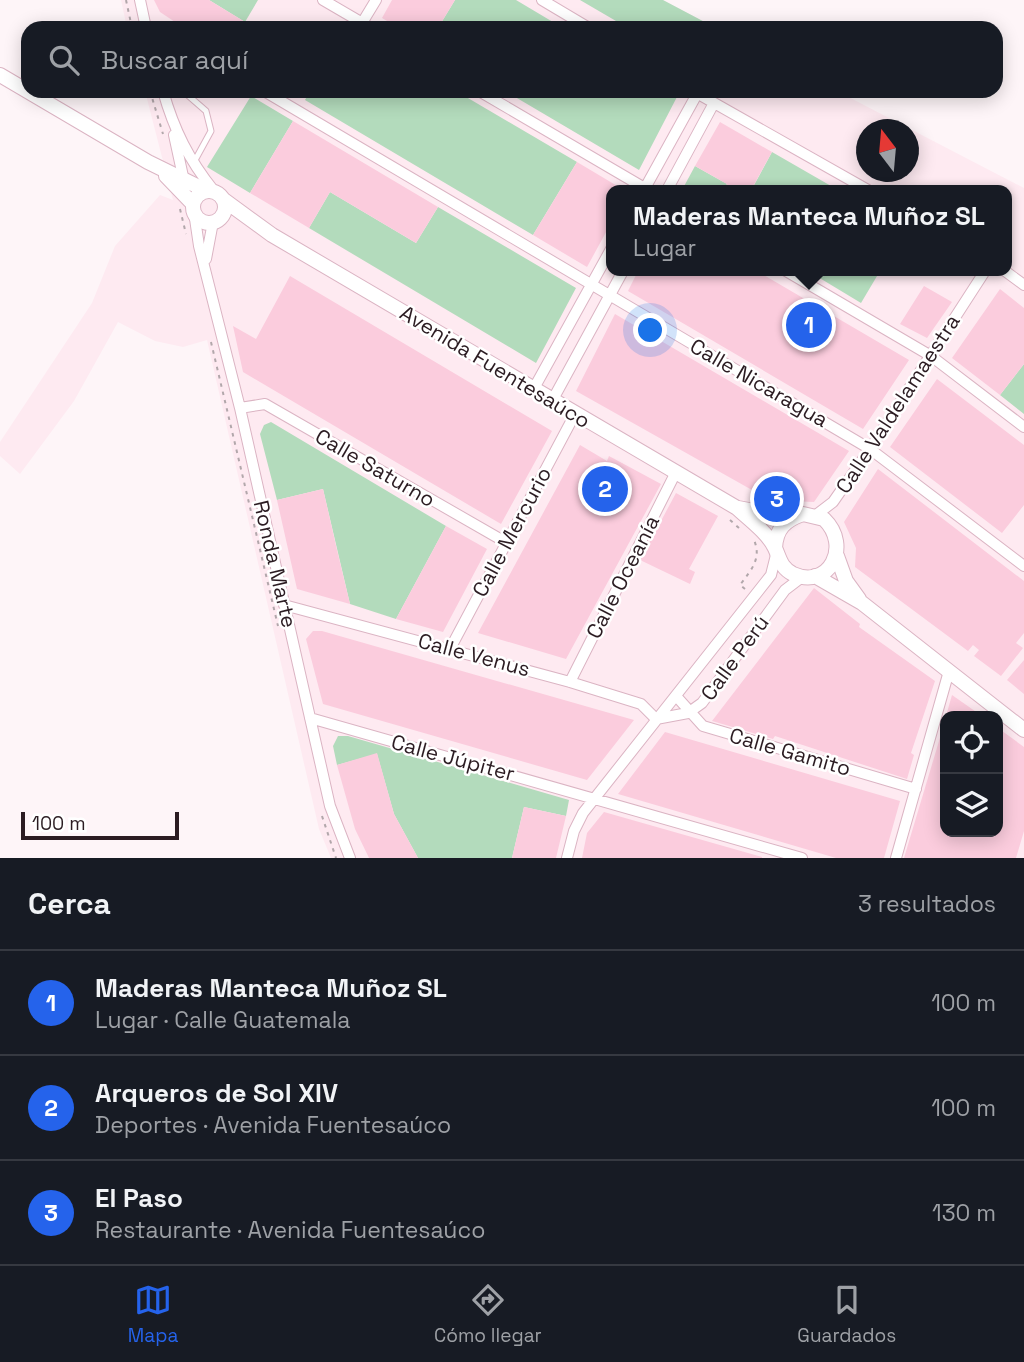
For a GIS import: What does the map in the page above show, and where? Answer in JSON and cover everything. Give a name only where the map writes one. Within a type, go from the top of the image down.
[{"type":"street","points":[[140,0],[144,21]]},
{"type":"street","points":[[323,0],[360,21]]},
{"type":"street","points":[[368,21],[376,0]]},
{"type":"street","points":[[542,0],[577,21]]},
{"type":"street","name":"Avenida Fuentesaúco","points":[[0,75],[21,87]]},
{"type":"street","name":"Avenida Fuentesaúco","points":[[39,98],[148,162],[215,194],[254,224],[737,508],[775,551]]},
{"type":"street","name":"Ronda Marte","points":[[165,98],[173,125],[192,164],[215,194]]},
{"type":"street","name":"Calle Nicaragua","points":[[276,98],[870,449],[1024,566]]},
{"type":"street","points":[[490,98],[637,185]]},
{"type":"street","points":[[648,185],[692,98]]},
{"type":"street","points":[[705,98],[859,185]]},
{"type":"street","points":[[670,185],[714,103]]},
{"type":"street","name":"Ronda Marte","points":[[173,125],[175,148],[240,408],[330,806],[350,858]]},
{"type":"street","points":[[148,162],[161,162],[171,156],[175,148]]},
{"type":"street","name":"Avenida Fuentesaúco","points":[[148,162],[188,203]]},
{"type":"street","points":[[215,194],[225,207],[216,220],[200,220],[188,203],[198,195],[215,194]]},
{"type":"street","name":"Avenida Fuentesaúco","points":[[216,220],[254,224]]},
{"type":"street","name":"Ronda Marte","points":[[206,268],[206,248],[216,220]]},
{"type":"street","points":[[533,390],[606,258]]},
{"type":"street","points":[[552,401],[620,276]]},
{"type":"street","points":[[795,276],[931,356],[1024,427]]},
{"type":"street","name":"Calle Valdelamaestra","points":[[816,515],[833,502],[870,449],[982,276]]},
{"type":"street","name":"Calle Saturno","points":[[240,408],[265,404],[507,543]]},
{"type":"street","name":"Calle Mercurio","points":[[450,649],[575,415]]},
{"type":"street","name":"Calle Oceanía","points":[[570,682],[676,472]]},
{"type":"street","name":"Calle Valdelamaestra","points":[[831,526],[833,502]]},
{"type":"street","name":"Avenida Fuentesaúco","points":[[737,508],[791,518]]},
{"type":"street","points":[[808,577],[832,565],[838,540],[831,526],[816,515],[803,514],[791,518],[778,531],[775,551],[791,573],[808,577],[862,603],[1024,730]]},
{"type":"street","name":"Calle Perú","points":[[567,858],[574,831],[596,797],[771,575],[775,551]]},
{"type":"street","points":[[836,556],[846,581],[862,603]]},
{"type":"street","name":"Calle Perú","points":[[656,719],[688,713],[702,703],[785,590],[808,577]]},
{"type":"street","name":"Calle Venus","points":[[285,606],[570,682],[641,704],[656,719]]},
{"type":"street","points":[[896,858],[950,671]]},
{"type":"street","name":"Calle Gamito","points":[[677,696],[688,713],[702,726],[916,789]]},
{"type":"street","name":"Calle Júpiter","points":[[310,718],[596,797],[802,858]]},
{"type":"lane","points":[[191,98],[206,111],[211,131],[192,164]]},
{"type":"path","points":[[126,0],[130,21]]},
{"type":"path","points":[[152,98],[163,135]]},
{"type":"path","points":[[186,236],[188,203]]},
{"type":"path","points":[[211,341],[279,633]]},
{"type":"path","points":[[737,508],[730,520],[740,528]]},
{"type":"path","points":[[740,584],[756,562],[757,548],[751,537]]},
{"type":"path","points":[[320,810],[336,858]]},
{"type":"shaded area","points":[[121,0],[663,0],[703,21],[126,21]]},
{"type":"shaded area","points":[[147,98],[850,98],[891,119],[856,119],[856,182],[919,182],[919,134],[1024,188],[1024,858],[331,858],[319,829],[207,340],[183,347],[155,341],[118,322],[74,401],[20,474],[0,456],[0,442],[92,303],[115,246],[160,195],[173,200]]},
{"type":"green space","points":[[209,0],[258,0],[243,21]]},
{"type":"green space","points":[[455,0],[516,0],[551,21],[442,21]]},
{"type":"green space","points":[[580,0],[663,0],[703,21],[616,21]]},
{"type":"green space","points":[[250,98],[254,98],[293,121],[250,193],[207,167]]},
{"type":"green space","points":[[468,98],[577,162],[533,235],[305,100]]},
{"type":"green space","points":[[517,98],[676,98],[639,170]]},
{"type":"green space","points":[[772,152],[829,185],[754,185]]},
{"type":"green space","points":[[695,166],[727,184],[726,185],[685,185]]},
{"type":"green space","points":[[330,192],[416,243],[438,207],[576,288],[536,363],[309,228]]},
{"type":"green space","points":[[816,276],[877,276],[861,303]]},
{"type":"green space","points":[[1024,364],[1024,414],[1000,395]]},
{"type":"green space","points":[[271,422],[446,526],[396,619],[350,604],[323,489],[277,500],[260,434],[264,425]]},
{"type":"green space","points":[[338,736],[348,736],[569,800],[566,816],[524,807],[512,858],[418,858],[394,814],[377,754],[337,765],[333,746]]},
{"type":"building","points":[[154,0],[209,0],[243,21],[174,21],[160,12]]},
{"type":"building","points":[[392,0],[455,0],[442,21],[387,21],[382,18]]},
{"type":"building","points":[[293,121],[438,207],[416,243],[330,192],[309,228],[250,193]]},
{"type":"building","points":[[720,122],[772,152],[754,185],[726,185],[695,166]]},
{"type":"building","points":[[577,162],[616,185],[606,185],[606,232],[587,267],[533,235]]},
{"type":"building","points":[[290,276],[552,431],[501,524],[243,372],[233,326],[256,339]]},
{"type":"building","points":[[636,276],[766,276],[909,360],[863,429],[628,291]]},
{"type":"building","points":[[924,286],[952,302],[927,338],[900,324]]},
{"type":"building","points":[[1000,289],[1024,308],[1024,364],[1000,395],[952,358]]},
{"type":"building","points":[[615,314],[849,451],[814,502],[790,501],[777,504],[576,391]]},
{"type":"building","points":[[937,379],[1024,445],[1024,505],[1002,533],[890,447]]},
{"type":"building","points":[[580,445],[607,461],[609,456],[661,484],[566,659],[478,633]]},
{"type":"building","points":[[878,469],[1024,581],[1024,633],[1016,643],[1023,648],[1001,676],[974,656],[979,650],[973,645],[968,651],[855,567],[856,548],[844,522]]},
{"type":"building","points":[[323,489],[350,604],[297,589],[277,500]]},
{"type":"building","points":[[676,493],[718,516],[689,569],[695,572],[690,584],[640,560]]},
{"type":"building","points":[[446,526],[487,549],[443,632],[396,619]]},
{"type":"building","points":[[814,588],[860,624],[859,627],[935,681],[911,753],[914,755],[907,779],[775,736],[773,739],[712,721]]},
{"type":"building","points":[[313,631],[322,631],[634,720],[587,780],[323,704],[306,639]]},
{"type":"building","points":[[1024,660],[1024,694],[1007,680]]},
{"type":"building","points":[[952,695],[975,711],[947,711]]},
{"type":"building","points":[[665,732],[900,801],[884,858],[836,858],[618,794]]},
{"type":"building","points":[[1003,732],[1024,747],[1024,831],[1016,858],[904,858],[940,738],[940,837],[1003,837]]},
{"type":"building","points":[[377,753],[394,814],[418,858],[369,858],[355,829],[337,765]]},
{"type":"building","points":[[524,807],[566,816],[556,858],[512,858]]},
{"type":"building","points":[[604,812],[762,858],[582,858],[587,833]]},
{"type":"place","name":"Maderas Manteca Muñoz SL","points":[[809,325]]},
{"type":"place","name":"Arqueros de Sol XIV","points":[[605,489]]},
{"type":"place","name":"El Paso","points":[[777,499]]}]
